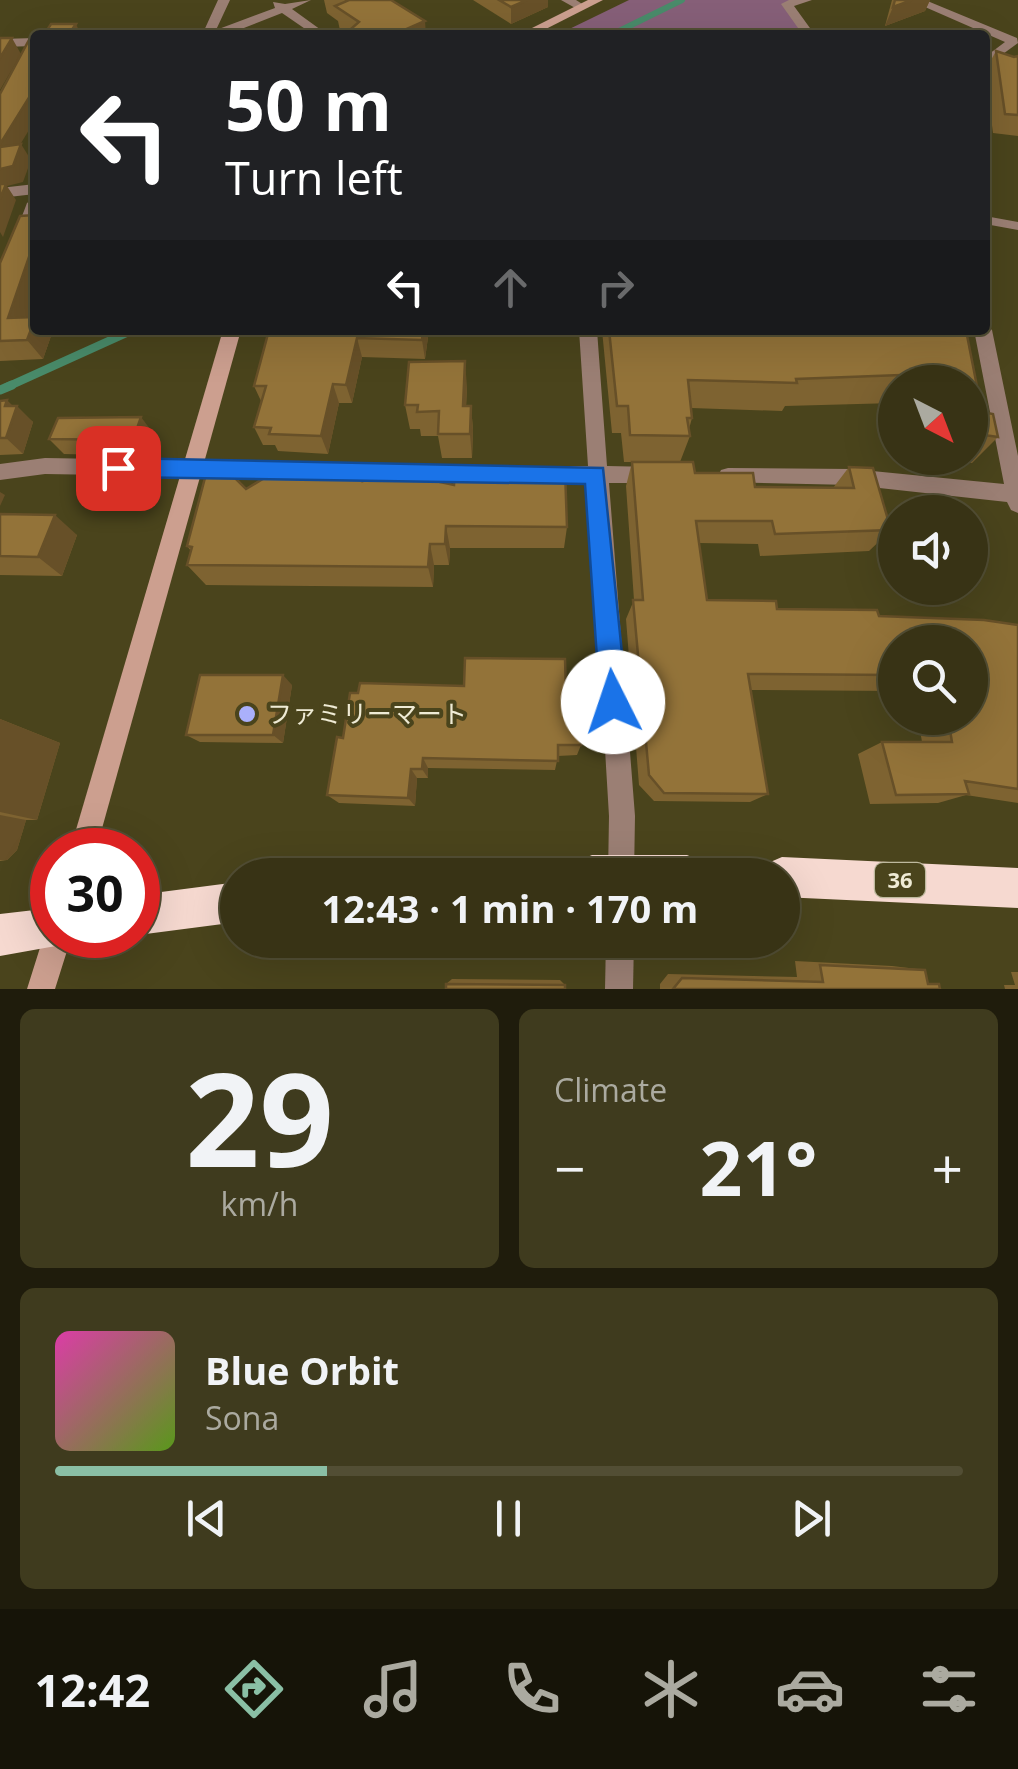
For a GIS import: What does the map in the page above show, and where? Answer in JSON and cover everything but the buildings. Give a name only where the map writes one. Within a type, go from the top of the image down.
[{"type":"highway","name":"36","points":[[800,878],[1018,888]]},
{"type":"highway","points":[[160,912],[220,904]]},
{"type":"highway","points":[[0,936],[30,931]]},
{"type":"street","points":[[214,30],[224,0]]},
{"type":"street","points":[[271,0],[315,30]]},
{"type":"street","points":[[225,30],[305,0]]},
{"type":"street","points":[[568,0],[581,8]]},
{"type":"street","points":[[535,30],[597,0]]},
{"type":"street","points":[[805,30],[787,4],[806,0]]},
{"type":"street","points":[[915,0],[989,30]]},
{"type":"street","points":[[990,30],[1016,41]]},
{"type":"street","points":[[990,59],[1016,41]]},
{"type":"street","points":[[0,43],[30,45]]},
{"type":"street","points":[[26,63],[30,55]]},
{"type":"street","points":[[0,194],[30,190]]},
{"type":"street","points":[[14,257],[30,216]]},
{"type":"street","points":[[89,828],[230,335]]},
{"type":"street","points":[[588,335],[622,816],[615,858]]},
{"type":"street","points":[[714,476],[852,477],[1017,499],[984,335]]},
{"type":"street","points":[[0,472],[44,466],[674,475]]},
{"type":"street","points":[[41,989],[51,958]]},
{"type":"street","points":[[619,989],[620,958]]},
{"type":"lane","points":[[990,221],[1018,226]]},
{"type":"shaded area","points":[[629,0],[792,0],[799,30],[567,30]]},
{"type":"waterway","points":[[621,30],[682,0]]},
{"type":"waterway","points":[[7,387],[122,335]]},
{"type":"waterway","points":[[0,390],[12,385]]},
{"type":"place","name":"ファミリーマート","points":[[247,714]]},
{"type":"route","points":[[118,468],[596,474],[613,702]]}]
